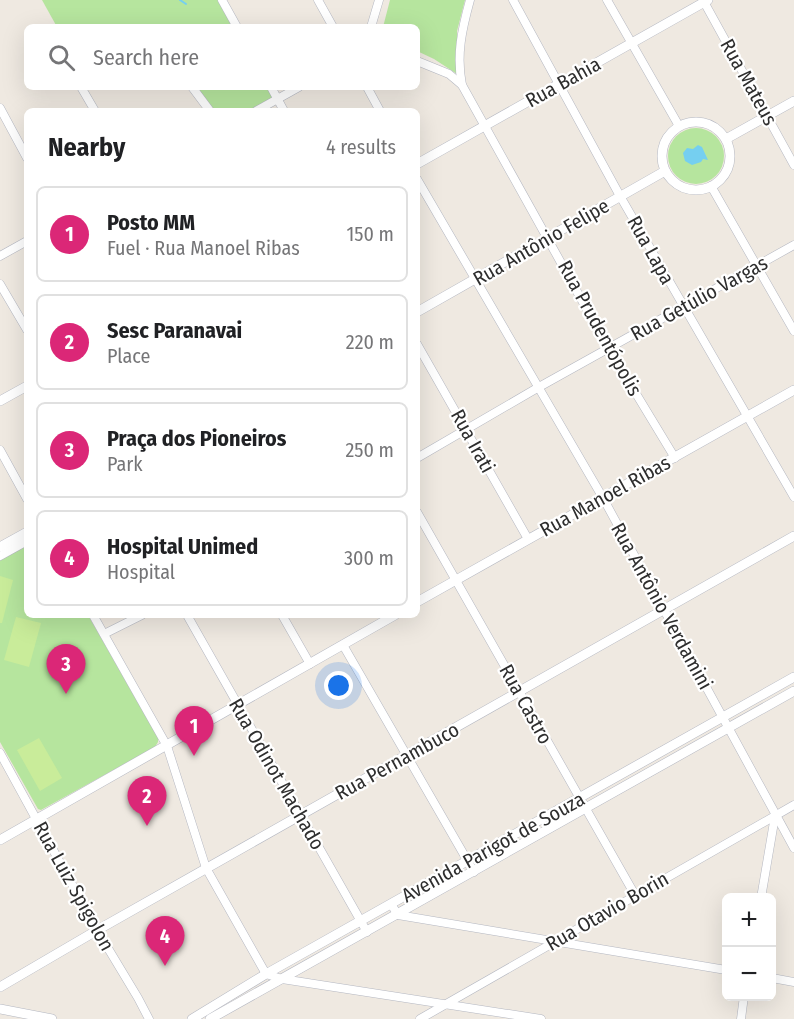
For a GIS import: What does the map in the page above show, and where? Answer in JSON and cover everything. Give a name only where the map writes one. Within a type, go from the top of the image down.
[{"type":"street","points":[[222,0],[235,24]]},
{"type":"street","points":[[318,0],[331,24]]},
{"type":"street","points":[[372,24],[379,0]]},
{"type":"street","name":"Rua Prudentópolis","points":[[470,0],[461,30],[459,59],[462,85],[549,237],[609,349],[675,458]]},
{"type":"street","name":"Rua Lapa","points":[[513,0],[683,308],[794,497]]},
{"type":"street","points":[[607,0],[679,126]]},
{"type":"street","name":"Rua Bahia","points":[[420,162],[705,1]]},
{"type":"street","name":"Rua Mateus","points":[[705,1],[794,165]]},
{"type":"street","points":[[420,62],[449,75],[462,85]]},
{"type":"street","points":[[83,90],[93,108]]},
{"type":"street","points":[[194,90],[208,108]]},
{"type":"street","points":[[273,90],[282,108]]},
{"type":"street","points":[[262,108],[294,90]]},
{"type":"street","points":[[368,90],[378,108]]},
{"type":"street","points":[[726,139],[794,101]]},
{"type":"street","points":[[0,109],[24,153]]},
{"type":"street","points":[[689,122],[710,124],[726,139],[730,149],[727,171],[711,186],[690,189],[680,186],[671,180],[665,171],[662,161],[665,141],[679,126],[689,122]]},
{"type":"street","name":"Rua Antônio Felipe","points":[[420,310],[665,171]]},
{"type":"street","name":"Rua Antônio Verdamini","points":[[420,184],[603,498],[794,848]]},
{"type":"street","points":[[711,186],[794,331]]},
{"type":"street","points":[[0,256],[24,243]]},
{"type":"street","name":"Rua Getúlio Vargas","points":[[420,456],[794,245]]},
{"type":"street","points":[[0,284],[24,325]]},
{"type":"street","name":"Rua Irati","points":[[420,349],[528,539]]},
{"type":"street","points":[[0,401],[24,388]]},
{"type":"street","name":"Rua Manoel Ribas","points":[[420,600],[794,390]]},
{"type":"street","points":[[0,450],[24,494]]},
{"type":"street","name":"Rua Castro","points":[[420,517],[635,895]]},
{"type":"street","points":[[0,548],[24,534]]},
{"type":"street","name":"Rua Pernambuco","points":[[0,987],[794,536]]},
{"type":"street","points":[[0,556],[24,543]]},
{"type":"street","points":[[95,618],[167,746],[206,868],[266,974],[282,979],[541,1019]]},
{"type":"street","points":[[104,634],[136,618]]},
{"type":"street","name":"Rua Odinot Machado","points":[[189,618],[367,932]]},
{"type":"street","points":[[284,618],[310,664]]},
{"type":"street","points":[[0,840],[344,645],[382,618]]},
{"type":"street","points":[[344,645],[474,872]]},
{"type":"street","name":"Avenida Parigot de Souza","points":[[192,1019],[266,974],[794,677]]},
{"type":"street","name":"Avenida Parigot de Souza","points":[[210,1019],[794,691]]},
{"type":"street","name":"Rua Luiz Spigolon","points":[[0,753],[97,930],[149,1019]]},
{"type":"street","name":"Rua Otavio Borin","points":[[420,1019],[794,805]]},
{"type":"street","points":[[762,893],[775,816]]},
{"type":"street","points":[[391,904],[398,915],[722,969]]},
{"type":"street","points":[[776,979],[794,982]]},
{"type":"street","points":[[741,1019],[743,1001]]},
{"type":"street","points":[[0,1009],[52,1019]]},
{"type":"green space","points":[[42,0],[220,0],[234,24],[55,24]]},
{"type":"green space","points":[[390,0],[465,0],[457,31],[457,74],[420,52],[420,24],[384,24]]},
{"type":"green space","points":[[198,90],[271,90],[275,96],[253,108],[212,108]]},
{"type":"green space","points":[[690,128],[702,128],[716,136],[724,150],[722,167],[716,176],[702,184],[690,184],[673,172],[668,162],[668,150],[680,133]]},
{"type":"green space","points":[[24,546],[24,618],[90,618],[158,738],[155,747],[41,810],[38,809],[0,742],[0,559]]},
{"type":"green space","points":[[0,576],[13,580],[2,623],[0,623]]},
{"type":"green space","points":[[16,617],[41,623],[29,667],[4,660]]},
{"type":"green space","points":[[39,738],[62,778],[40,791],[17,750]]},
{"type":"water","points":[[698,145],[702,147],[708,160],[703,159],[692,165],[685,161],[683,153],[687,148],[693,149]]},
{"type":"waterway","points":[[180,0],[186,4]]},
{"type":"place","name":"Praça dos Pioneiros","points":[[66,694]]},
{"type":"place","name":"Posto MM","points":[[194,756]]},
{"type":"place","name":"Sesc Paranavai","points":[[147,826]]},
{"type":"place","name":"Hospital Unimed","points":[[165,966]]}]
